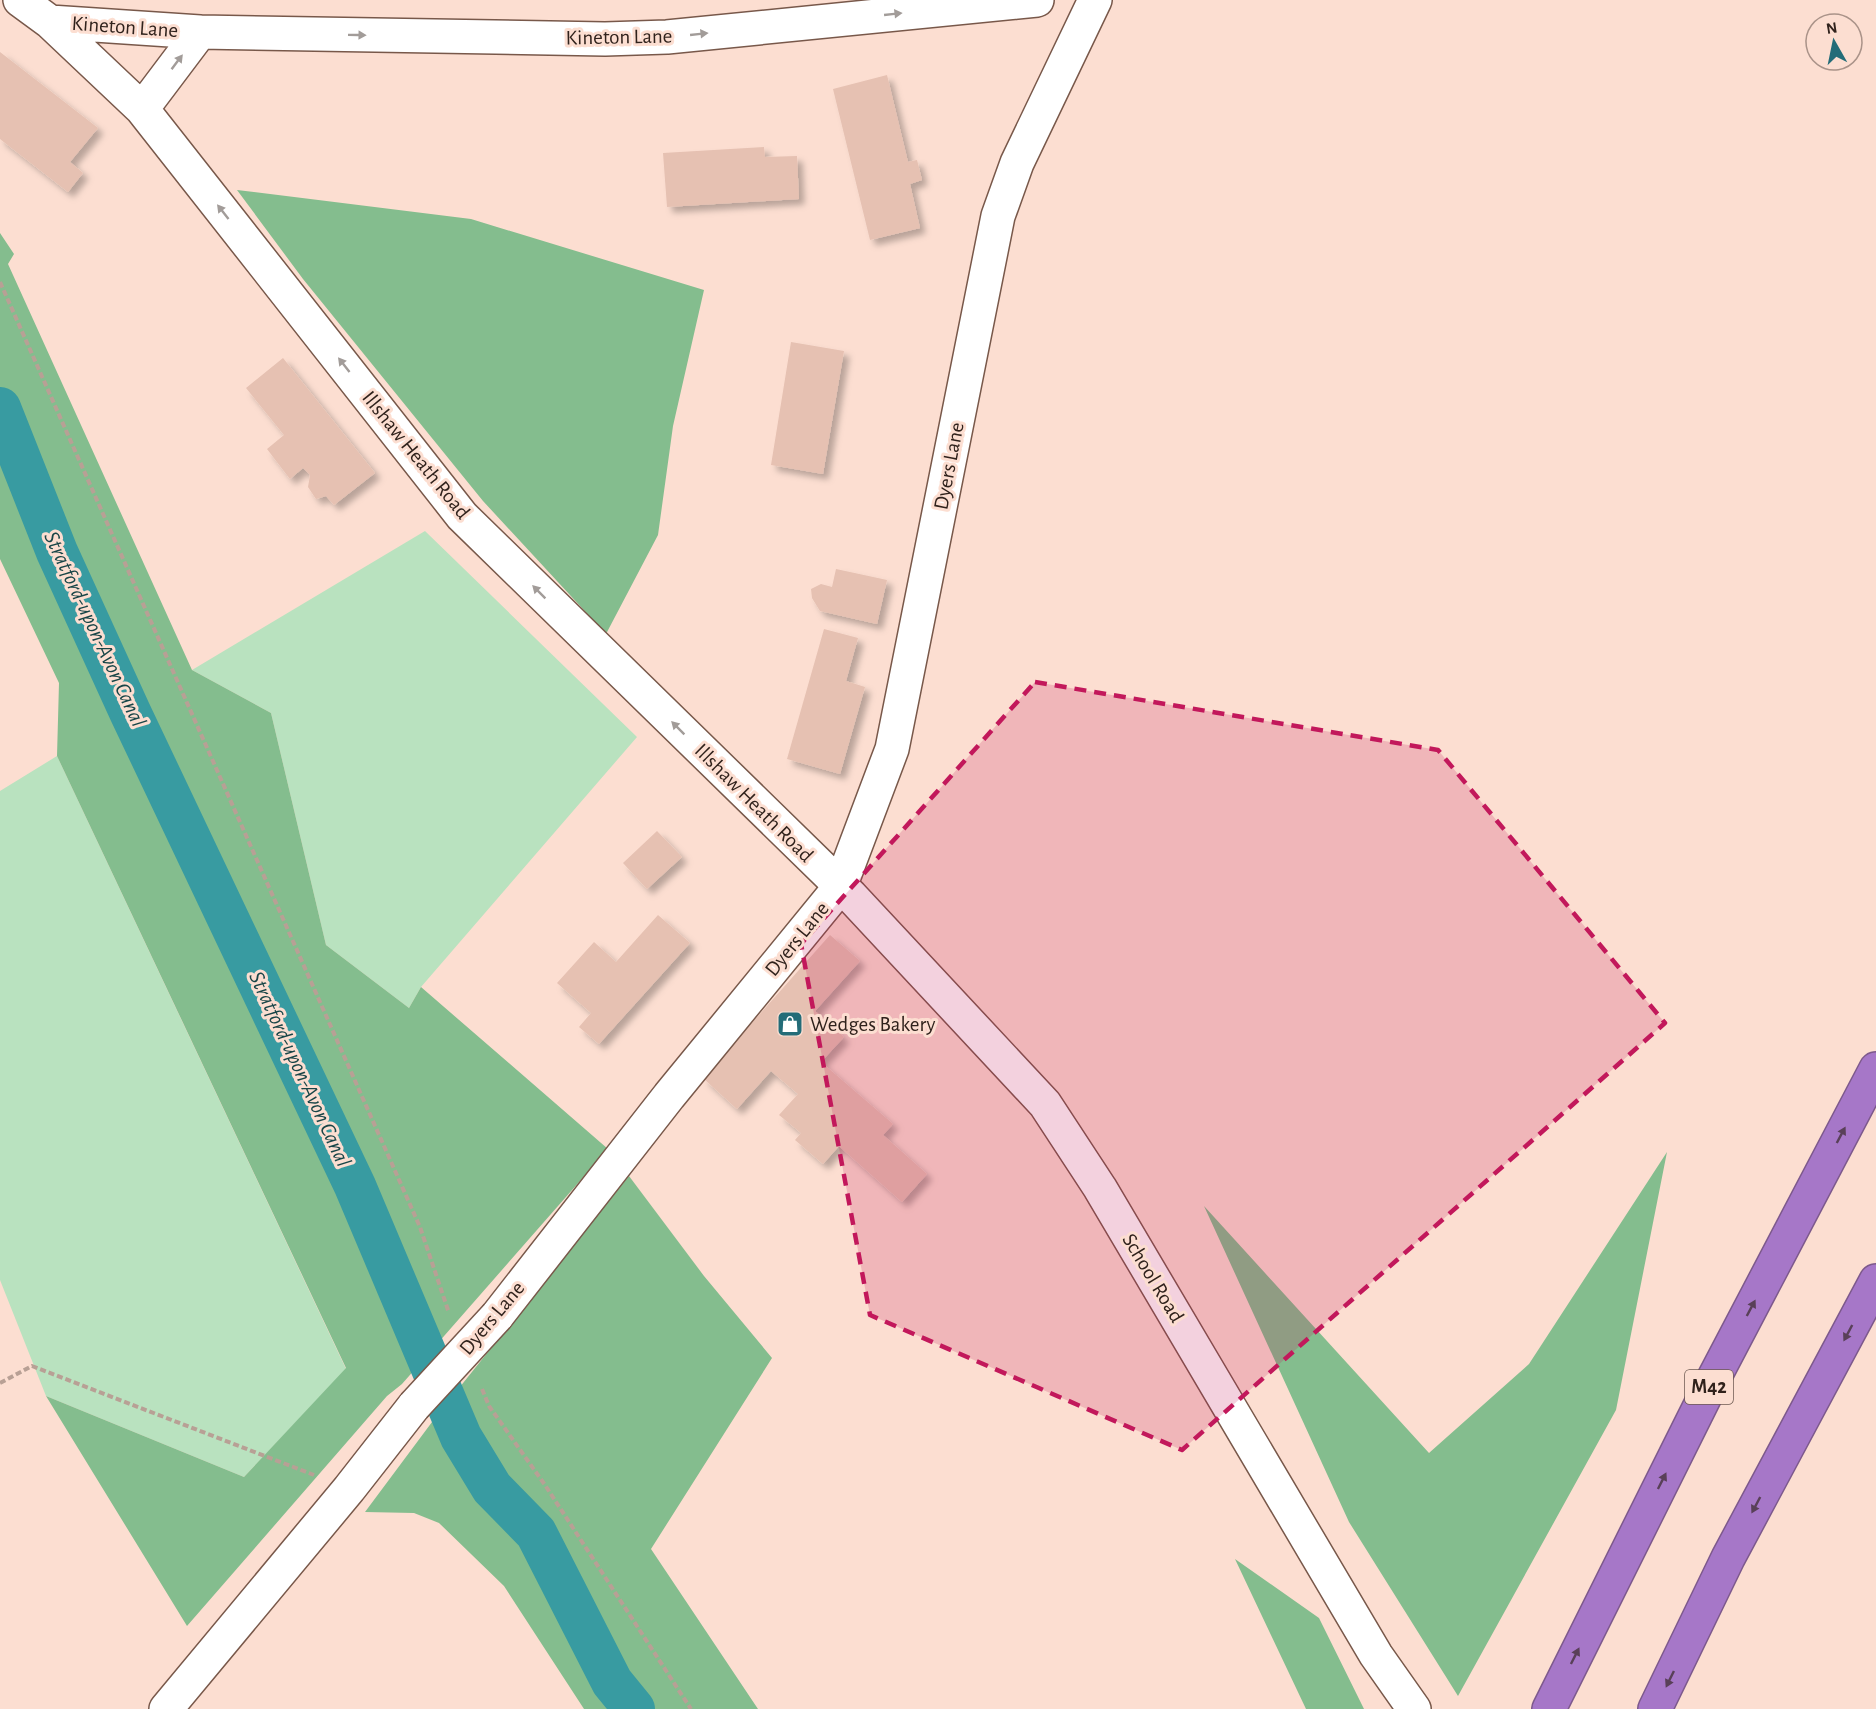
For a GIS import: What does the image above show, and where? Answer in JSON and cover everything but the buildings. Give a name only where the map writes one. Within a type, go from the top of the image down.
[{"type":"highway","name":"M42","points":[[1549,1709],[1715,1376],[1876,1069]]},
{"type":"highway","points":[[1656,1709],[1728,1558],[1876,1281]]},
{"type":"street","name":"Illshaw Heath Road","points":[[20,0],[50,22],[142,109],[462,516],[840,887]]},
{"type":"street","name":"Kineton Lane","points":[[50,22],[200,32],[605,39],[667,37],[1036,0]]},
{"type":"street","name":"Dyers Lane","points":[[166,1709],[349,1489],[414,1406],[497,1316],[669,1096],[840,887],[892,749],[998,216],[1017,163],[1095,0]]},
{"type":"street","name":"Kineton Lane","points":[[142,109],[200,32]]},
{"type":"street","name":"School Road","points":[[840,887],[1045,1104],[1100,1188],[1376,1655],[1414,1709]]},
{"type":"path","points":[[0,282],[420,1227],[450,1315]]},
{"type":"path","points":[[0,1383],[32,1366],[349,1489]]},
{"type":"path","points":[[478,1379],[489,1406],[545,1485],[692,1709]]},
{"type":"highlighted area","points":[[1035,682],[1438,750],[1665,1023],[1182,1450],[870,1315],[801,944]]},
{"type":"green space","points":[[237,190],[471,219],[704,290],[673,426],[658,535],[606,634],[483,501],[303,279]]},
{"type":"green space","points":[[0,233],[14,254],[8,264],[192,670],[271,713],[326,945],[409,1008],[421,987],[608,1149],[402,1384],[387,1396],[187,1626],[46,1396],[244,1477],[346,1368],[57,756],[59,683],[0,559]]},
{"type":"green space","points":[[425,531],[637,737],[421,987],[409,1008],[326,945],[271,713],[192,670]]},
{"type":"green space","points":[[57,756],[346,1369],[244,1477],[46,1396],[0,1280],[0,791]]},
{"type":"green space","points":[[1667,1152],[1616,1410],[1458,1696],[1349,1522],[1204,1206],[1429,1453],[1529,1364]]},
{"type":"green space","points":[[629,1176],[704,1276],[772,1358],[651,1549],[758,1709],[584,1709],[504,1586],[439,1523],[414,1513],[365,1512],[435,1418]]},
{"type":"green space","points":[[1235,1559],[1319,1618],[1364,1709],[1306,1709]]},
{"type":"waterway","name":"Stratford-upon-Avon Canal","points":[[0,408],[57,552],[130,712],[355,1186],[461,1437],[492,1488],[536,1533],[612,1682],[634,1709]]},
{"type":"place","name":"Wedges Bakery","points":[[790,1024]]}]
